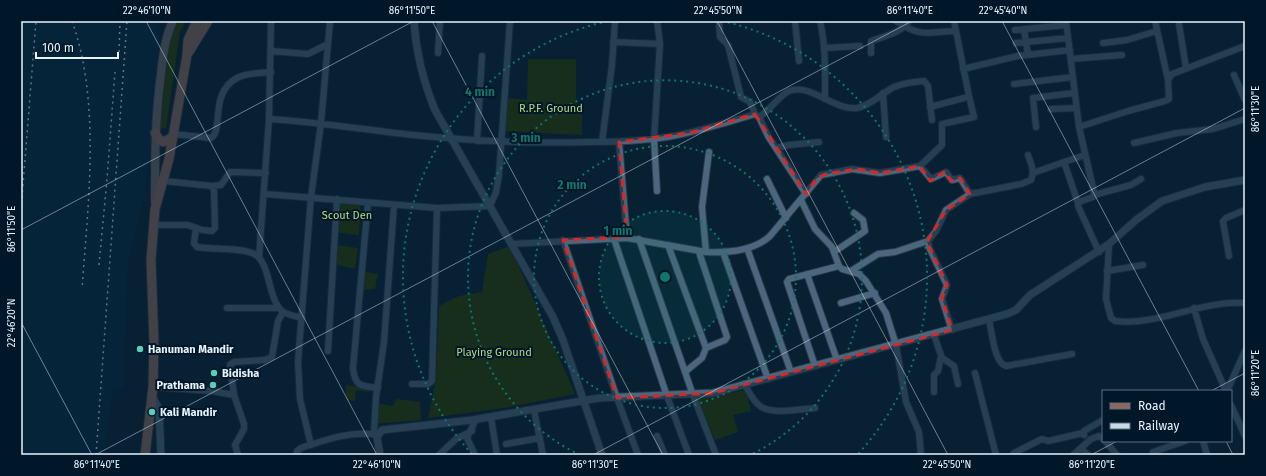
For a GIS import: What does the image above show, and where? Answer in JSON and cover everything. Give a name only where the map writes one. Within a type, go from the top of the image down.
[{"type":"main road","points":[[146,455],[152,391],[154,344],[151,260],[155,209],[155,133],[166,36],[173,21]]},
{"type":"main road","points":[[155,209],[164,181],[173,135],[187,55],[188,40],[196,21]]},
{"type":"main road","points":[[187,55],[208,21]]},
{"type":"main road","points":[[155,133],[162,142],[173,135]]},
{"type":"street","points":[[238,455],[235,445],[244,430],[244,424],[234,395],[230,365],[234,362],[265,360],[272,357],[281,310],[269,285],[259,257],[269,119],[271,21]]},
{"type":"street","points":[[311,445],[300,399],[298,380],[311,197],[321,123],[330,21]]},
{"type":"street","points":[[414,21],[419,61],[426,87],[435,110],[554,317],[602,455]]},
{"type":"street","points":[[438,53],[440,21]]},
{"type":"street","points":[[490,206],[496,192],[510,21]]},
{"type":"street","points":[[602,142],[608,102],[615,21]]},
{"type":"street","points":[[657,21],[660,44],[654,139],[657,191]]},
{"type":"street","points":[[719,21],[720,37],[728,45],[740,94],[743,99],[750,102],[776,148],[806,194]]},
{"type":"street","points":[[795,21],[798,61]]},
{"type":"street","points":[[820,21],[824,48],[825,98]]},
{"type":"street","points":[[896,21],[905,27],[928,34],[955,31]]},
{"type":"street","points":[[871,53],[872,41],[905,27],[909,21]]},
{"type":"street","points":[[511,244],[563,240],[627,238],[639,239],[699,252],[723,252],[747,248],[763,243],[806,194],[817,178],[826,174],[857,169],[880,173],[920,166],[942,145],[942,124],[974,117],[954,21]]},
{"type":"street","points":[[1079,127],[1128,111],[1165,102],[1169,99],[1170,95],[1168,80],[1154,21]]},
{"type":"street","points":[[1015,30],[1066,23],[1079,127],[1094,195]]},
{"type":"street","points":[[1179,24],[1186,68]]},
{"type":"street","points":[[1024,29],[1028,55]]},
{"type":"street","points":[[1103,43],[1128,40],[1157,31]]},
{"type":"street","points":[[1016,43],[1068,38]]},
{"type":"street","points":[[614,42],[660,44]]},
{"type":"street","points":[[271,51],[308,54],[328,44]]},
{"type":"street","points":[[824,48],[860,46]]},
{"type":"street","points":[[1168,80],[1172,74],[1245,46]]},
{"type":"street","points":[[963,69],[1028,55],[1070,50]]},
{"type":"street","points":[[1071,58],[1122,55]]},
{"type":"street","points":[[477,141],[482,56]]},
{"type":"street","points":[[173,135],[211,138],[216,132],[218,111],[224,89],[238,77],[271,72]]},
{"type":"street","points":[[1234,75],[1245,100]]},
{"type":"street","points":[[1014,84],[1073,77]]},
{"type":"street","points":[[269,119],[321,123],[477,141],[619,142],[654,139],[689,133],[757,116],[788,92],[796,90],[825,98],[850,108],[857,108],[883,93],[907,83],[924,81],[928,86],[932,120]]},
{"type":"street","points":[[883,93],[886,137]]},
{"type":"street","points":[[1036,127],[1034,98],[1074,93]]},
{"type":"street","points":[[930,107],[969,96]]},
{"type":"street","points":[[1051,109],[1076,108]]},
{"type":"street","points":[[1134,143],[1177,133],[1213,129],[1245,119]]},
{"type":"street","points":[[619,142],[627,238]]},
{"type":"street","points":[[776,148],[795,144],[820,142]]},
{"type":"street","points":[[706,252],[702,207],[708,152]]},
{"type":"street","points":[[852,271],[878,254],[895,252],[928,241],[937,228],[946,210],[970,194],[1027,183],[1031,180],[1033,173],[1028,155]]},
{"type":"street","points":[[1033,173],[1085,155]]},
{"type":"street","points":[[1064,162],[1078,203],[1099,252]]},
{"type":"street","points":[[920,166],[931,179],[946,172],[952,180],[960,178],[970,194]]},
{"type":"street","points":[[164,181],[212,186],[221,185],[230,172],[266,173]]},
{"type":"street","points":[[768,179],[786,218]]},
{"type":"street","points":[[1078,203],[1094,195],[1131,185],[1141,179]]},
{"type":"street","points":[[296,455],[297,451],[301,448],[353,434],[376,434],[382,430],[476,420],[582,400],[713,393],[989,320],[1016,310],[1030,295],[1099,252],[1136,220],[1162,201],[1205,187],[1245,182]]},
{"type":"street","points":[[154,225],[188,226],[212,231],[215,228],[214,191],[212,186]]},
{"type":"street","points":[[264,194],[437,208],[490,206]]},
{"type":"street","points":[[328,351],[336,200]]},
{"type":"street","points":[[801,200],[815,229],[827,240],[834,252],[839,266],[842,269],[859,274],[875,293],[886,313],[896,345],[906,402],[919,432],[921,455]]},
{"type":"street","points":[[368,202],[353,368],[354,377],[357,383],[362,386],[378,388]]},
{"type":"street","points":[[380,455],[376,434],[378,388],[384,342],[394,205]]},
{"type":"street","points":[[412,384],[428,384],[432,381],[437,208]]},
{"type":"street","points":[[1229,256],[1223,221],[1226,218],[1245,210]]},
{"type":"street","points":[[834,252],[865,231],[863,220],[854,213]]},
{"type":"street","points":[[196,228],[194,243],[197,247],[247,252],[259,257]]},
{"type":"street","points":[[614,239],[667,396],[689,455]]},
{"type":"street","points":[[639,239],[693,395],[716,455]]},
{"type":"street","points":[[563,240],[638,455]]},
{"type":"street","points":[[928,241],[929,247],[947,284],[942,299],[952,330]]},
{"type":"street","points":[[1109,244],[1106,299],[1111,318],[1115,321],[1160,318],[1194,308],[1228,302],[1245,303]]},
{"type":"street","points":[[668,246],[706,348],[706,352],[702,358],[685,372]]},
{"type":"street","points":[[747,248],[791,372]]},
{"type":"street","points":[[699,252],[727,337],[725,340],[706,348]]},
{"type":"street","points":[[723,252],[768,379]]},
{"type":"street","points":[[1108,271],[1143,265]]},
{"type":"street","points":[[814,366],[787,282],[789,279],[839,266]]},
{"type":"street","points":[[807,274],[837,360]]},
{"type":"street","points":[[841,303],[875,293]]},
{"type":"street","points":[[227,308],[281,310],[302,318]]},
{"type":"street","points":[[1194,308],[1203,339],[1226,390]]},
{"type":"street","points":[[989,320],[998,360],[1003,365],[1006,366],[1072,354]]},
{"type":"street","points":[[934,334],[941,356],[944,360],[953,364],[958,384]]},
{"type":"street","points":[[1226,390],[1245,351]]},
{"type":"street","points":[[934,392],[934,375],[938,371],[941,356]]},
{"type":"street","points":[[975,374],[996,455]]},
{"type":"street","points":[[745,385],[755,402],[766,409],[789,410],[815,408]]},
{"type":"street","points":[[161,455],[159,409],[152,391],[212,391],[234,395]]},
{"type":"street","points":[[1232,408],[1245,435]]},
{"type":"street","points":[[534,410],[543,455]]},
{"type":"street","points":[[491,417],[497,455]]},
{"type":"street","points":[[475,455],[467,438],[472,431],[476,420]]},
{"type":"street","points":[[1014,454],[1040,440],[1048,441],[1083,433],[1086,428],[1102,420]]},
{"type":"street","points":[[1232,425],[1238,423]]},
{"type":"street","points":[[439,455],[456,439],[472,431]]},
{"type":"street","points":[[1083,433],[1087,442]]},
{"type":"street","points":[[658,436],[665,455]]},
{"type":"street","points":[[1073,455],[1095,437],[1100,436],[1102,438]]},
{"type":"street","points":[[506,444],[540,438]]},
{"type":"street","points":[[1106,442],[1117,455]]},
{"type":"street","points":[[1153,452],[1182,442]]},
{"type":"street","points":[[1202,442],[1206,455]]},
{"type":"street","points":[[1081,448],[1088,455]]},
{"type":"highlighted area","points":[[755,114],[806,194],[817,178],[826,174],[857,169],[880,173],[920,166],[930,181],[944,172],[952,181],[960,178],[970,194],[946,210],[927,242],[947,285],[942,298],[952,330],[713,393],[617,398],[563,240],[627,237],[619,142],[689,133]]},
{"type":"shaded area","points":[[21,21],[160,21],[153,126],[145,191],[127,269],[124,387],[112,391],[105,455],[21,455]]},
{"type":"green space","points":[[179,21],[186,21],[180,32],[166,128],[161,129],[159,126],[170,34]]},
{"type":"green space","name":"R.P.F. Ground","points":[[528,59],[576,59],[576,104],[582,105],[582,135],[504,131],[506,98],[527,100]]},
{"type":"green space","name":"Scout Den","points":[[335,197],[361,199],[359,235],[332,232]]},
{"type":"green space","points":[[336,245],[358,248],[355,269],[333,264]]},
{"type":"green space","name":"Playing Ground","points":[[510,246],[575,394],[504,408],[428,418],[436,380],[439,306],[459,296],[482,292],[488,254]]},
{"type":"green space","points":[[359,271],[378,274],[375,289],[358,290]]},
{"type":"green space","points":[[346,385],[370,388],[369,392],[356,390],[355,401],[346,400]]},
{"type":"green space","points":[[746,390],[751,411],[733,415],[738,432],[715,440],[698,399]]},
{"type":"green space","points":[[396,399],[420,402],[421,420],[373,424],[374,403],[393,406]]},
{"type":"railway","points":[[21,210],[36,21]]},
{"type":"railway","points":[[72,21],[81,52],[87,85],[89,119],[89,188],[82,289]]},
{"type":"railway","points":[[119,52],[120,21]]},
{"type":"railway","points":[[96,455],[127,21]]},
{"type":"railway","points":[[99,265],[115,72]]},
{"type":"place","name":"Hanuman Mandir","points":[[140,349]]},
{"type":"place","name":"Bidisha","points":[[214,373]]},
{"type":"place","name":"Prathama","points":[[213,385]]},
{"type":"place","name":"Kali Mandir","points":[[152,412]]}]
